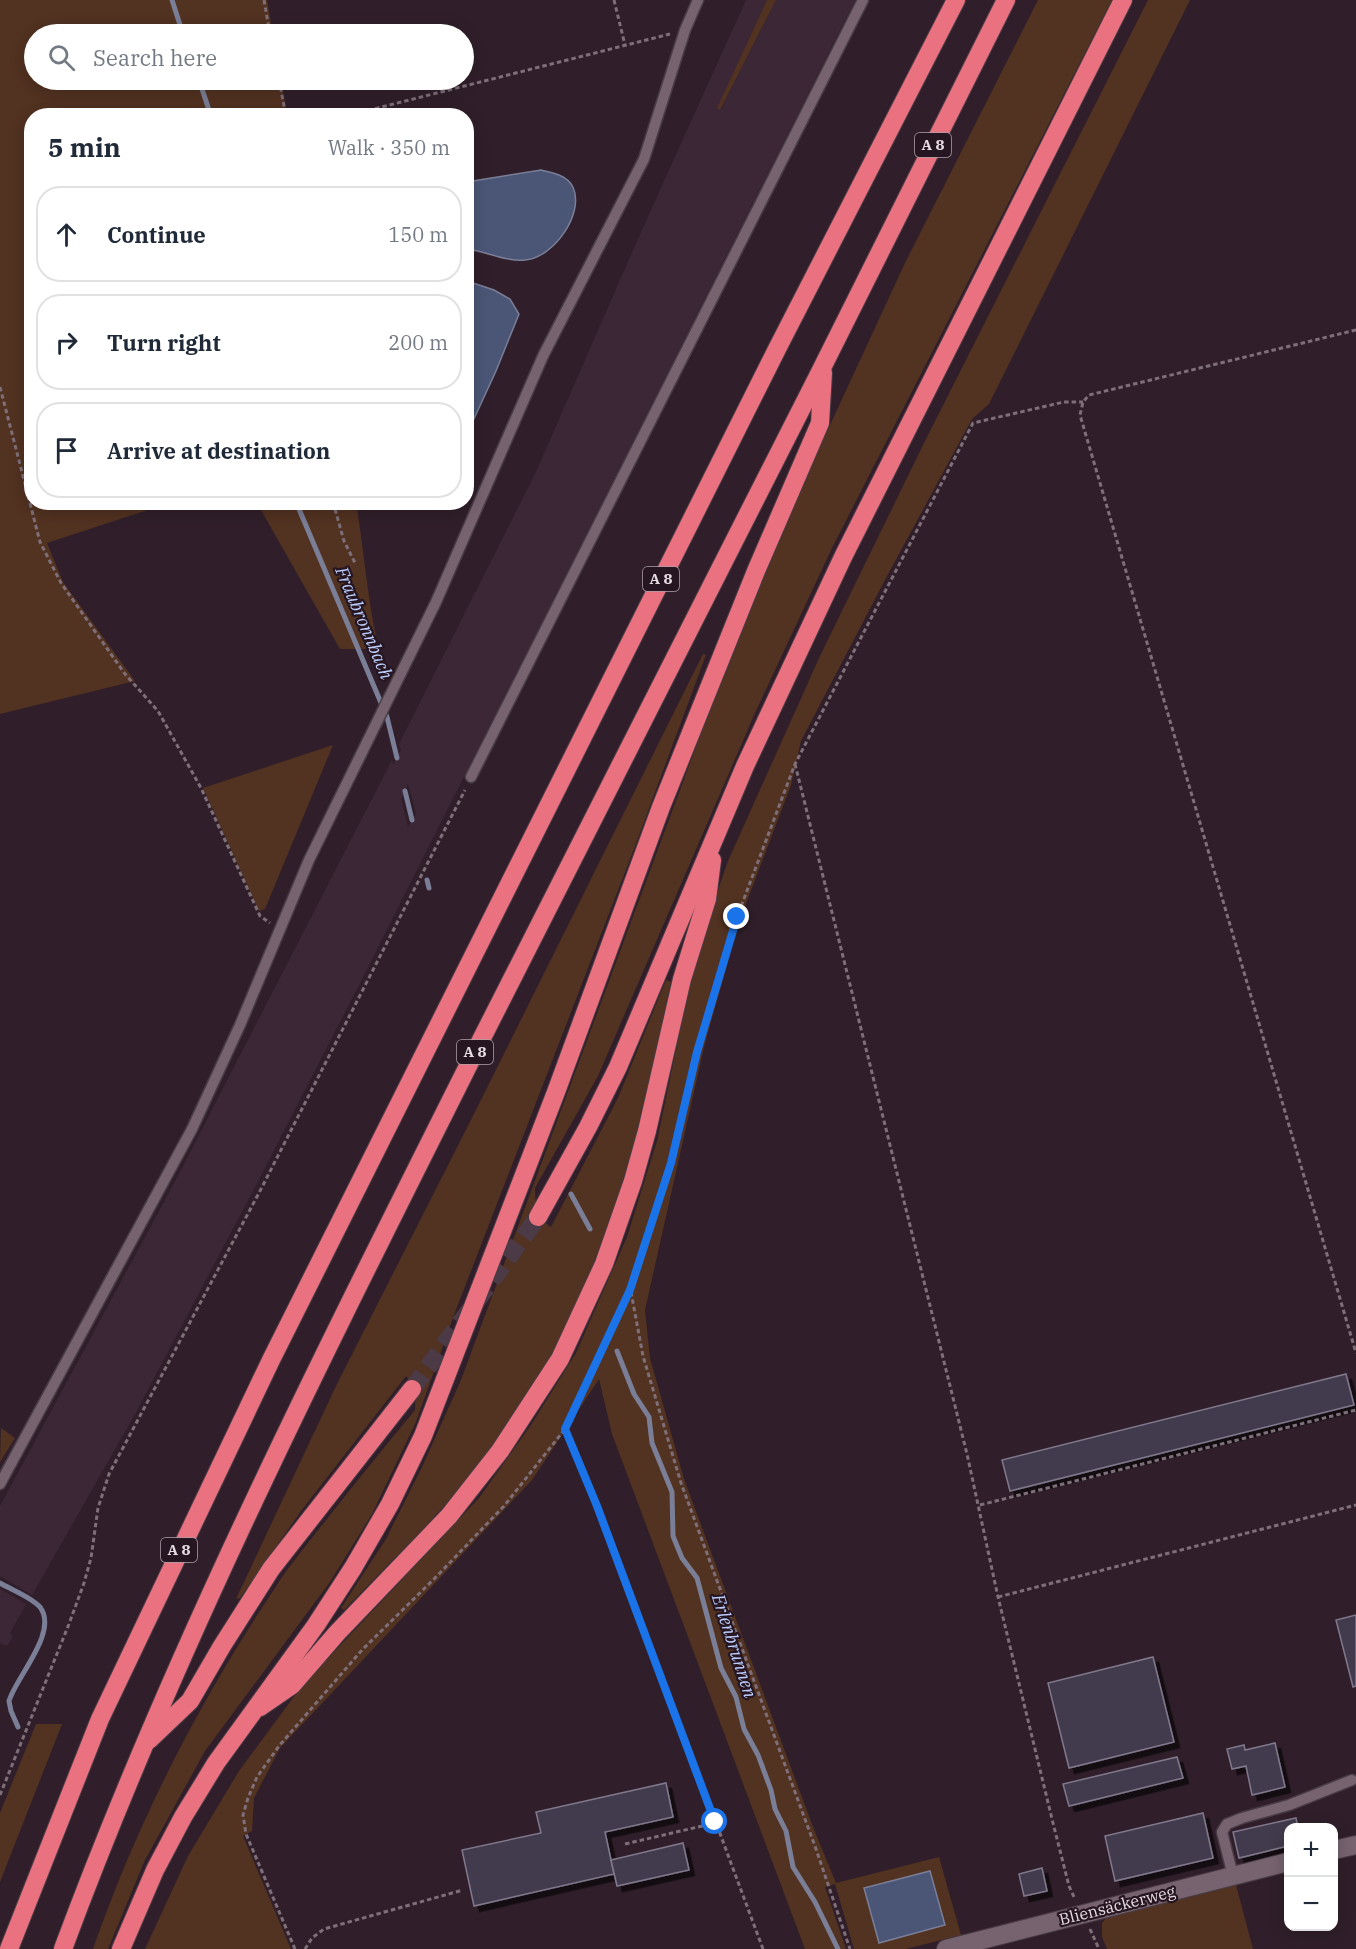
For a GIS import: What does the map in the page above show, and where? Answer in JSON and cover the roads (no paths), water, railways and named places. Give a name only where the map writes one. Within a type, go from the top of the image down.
[{"type":"highway","name":"A 8","points":[[9,1949],[100,1719],[250,1402],[607,687],[956,0]]},
{"type":"highway","name":"A 8","points":[[63,1949],[144,1745],[204,1608],[357,1289],[1006,0]]},
{"type":"highway","points":[[538,1217],[618,1067],[716,834],[848,547],[1123,0]]},
{"type":"highway","name":"A 8","points":[[121,1949],[155,1870],[183,1816],[216,1763],[316,1624],[353,1568],[390,1504],[423,1436],[556,1092],[661,807],[756,572],[820,423],[823,366]]},
{"type":"highway","points":[[250,1714],[292,1685],[337,1633],[449,1516],[500,1451],[560,1359],[604,1264],[633,1181],[647,1131],[682,979],[707,899],[716,834]]},
{"type":"highway","name":"A 8","points":[[144,1745],[190,1701],[271,1569],[412,1389]]},
{"type":"street","points":[[1338,1849],[1356,1845]]},
{"type":"street","name":"Bliensäckerweg","points":[[946,1949],[1284,1863]]},
{"type":"lane","points":[[0,1484],[192,1129],[240,1025],[309,860],[388,702],[467,534],[543,356],[644,159],[685,30],[698,0]]},
{"type":"lane","points":[[471,777],[863,0]]},
{"type":"lane","points":[[1233,1876],[1222,1832],[1227,1824],[1289,1805],[1352,1780]]},
{"type":"water","points":[[541,170],[559,175],[573,187],[576,198],[574,210],[564,233],[556,243],[536,257],[518,260],[474,250],[474,181]]},
{"type":"water","points":[[474,283],[494,290],[510,299],[519,314],[474,419]]},
{"type":"water","points":[[930,1871],[945,1925],[879,1943],[864,1888]]},
{"type":"waterway","name":"Fraubronnbach","points":[[172,0],[180,24]]},
{"type":"waterway","name":"Fraubronnbach","points":[[202,90],[208,108]]},
{"type":"waterway","name":"Fraubronnbach","points":[[299,510],[387,717],[397,758]]},
{"type":"waterway","name":"Fraubronnbach","points":[[405,791],[412,820]]},
{"type":"waterway","name":"Fraubronnbach","points":[[427,880],[429,888]]},
{"type":"waterway","name":"Erlenbrunnen","points":[[571,1194],[590,1229]]},
{"type":"waterway","name":"Erlenbrunnen","points":[[617,1351],[634,1394],[649,1417],[652,1443],[672,1492],[673,1536],[682,1558],[697,1578],[721,1668],[736,1697],[744,1729],[758,1755],[771,1790],[775,1809],[786,1831],[793,1867],[815,1902],[838,1949]]},
{"type":"waterway","points":[[0,1583],[36,1603],[44,1617],[44,1629],[40,1641],[9,1701],[18,1727]]},
{"type":"tunnel","points":[[412,1389],[538,1217]]}]
